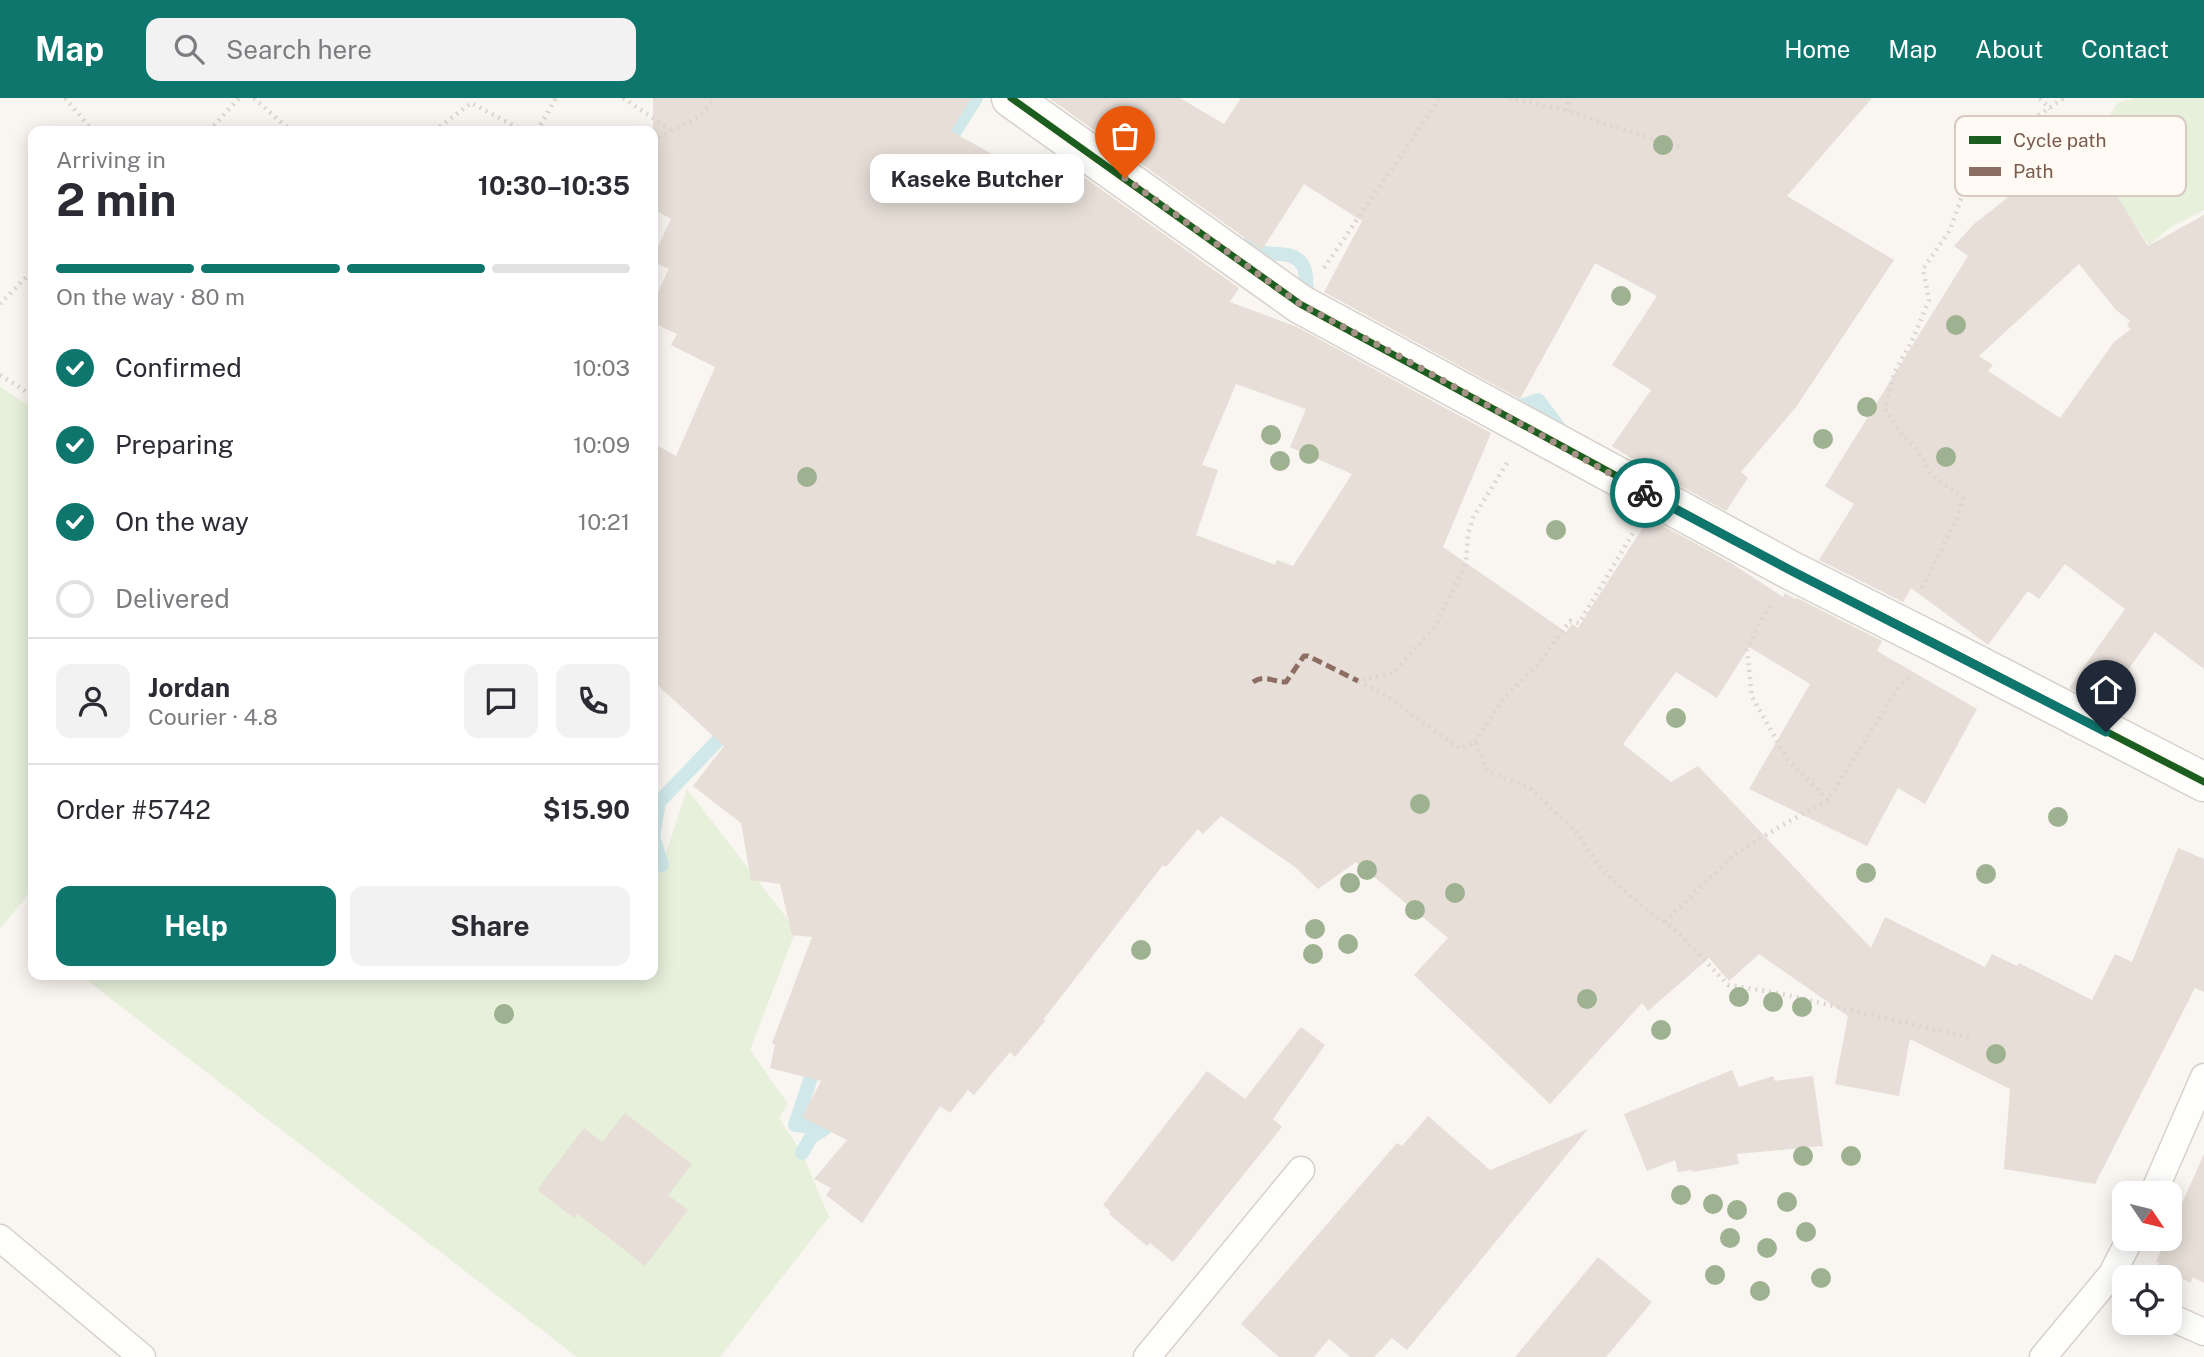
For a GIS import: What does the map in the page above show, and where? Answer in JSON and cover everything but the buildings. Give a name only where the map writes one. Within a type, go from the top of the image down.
[{"type":"street","points":[[1011,98],[1300,304],[1790,570],[2204,782]]},
{"type":"lane","points":[[2159,1181],[2204,1077]]},
{"type":"lane","points":[[1147,1357],[1301,1170]]},
{"type":"lane","points":[[0,1238],[142,1357]]},
{"type":"lane","points":[[2043,1357],[2112,1287]]},
{"type":"lane","points":[[2182,1322],[2204,1332]]},
{"type":"path","points":[[65,98],[89,126]]},
{"type":"path","points":[[214,126],[239,98]]},
{"type":"path","points":[[254,98],[285,126]]},
{"type":"path","points":[[540,126],[556,98]]},
{"type":"path","points":[[623,98],[672,130]]},
{"type":"path","points":[[658,138],[700,117],[715,98]]},
{"type":"path","points":[[1300,304],[1440,98]]},
{"type":"path","points":[[1509,98],[1567,111],[1684,149]]},
{"type":"path","points":[[1567,111],[1569,98]]},
{"type":"path","points":[[2040,98],[2050,109]]},
{"type":"path","points":[[2039,116],[2064,98]]},
{"type":"path","points":[[441,126],[471,103],[515,126]]},
{"type":"path","points":[[1665,922],[1735,854],[1828,800],[1898,688],[1910,677],[1922,647],[1935,643],[1916,600],[1957,519],[1964,498],[1931,474],[1917,449],[1899,431],[1885,409],[1894,373],[1912,341],[1929,300],[1923,269],[1950,230],[1962,196]]},
{"type":"path","points":[[0,304],[28,275]]},
{"type":"path","points":[[0,375],[28,393]]},
{"type":"path","points":[[1528,429],[1473,518],[1468,534],[1466,563],[1436,625],[1393,673],[1358,681],[1383,694],[1460,749],[1475,743],[1503,700],[1537,665],[1570,621],[1579,623],[1654,498]]},
{"type":"path","points":[[1790,570],[1758,625],[1747,650],[1752,697],[1788,760],[1828,800]]},
{"type":"path","points":[[1475,743],[1487,771],[1530,788],[1577,833],[1597,863],[1614,881],[1633,899],[1680,934],[1728,985],[1778,993],[1971,1038]]},
{"type":"green space","points":[[2135,98],[2204,98],[2204,210],[2172,226],[2149,245],[2116,196],[2186,196],[2186,116],[2110,116],[2117,103]]},
{"type":"green space","points":[[0,387],[28,405],[28,894],[0,929]]},
{"type":"green space","points":[[687,789],[796,930],[750,1050],[788,1104],[779,1118],[802,1153],[829,1217],[720,1357],[577,1357],[87,980],[658,980],[658,873]]},
{"type":"waterway","points":[[945,147],[976,98]]},
{"type":"waterway","points":[[1244,245],[1254,250],[1297,259],[1304,268],[1308,292],[1313,300]]},
{"type":"waterway","points":[[1509,410],[1538,400],[1562,432]]},
{"type":"waterway","points":[[658,808],[659,802],[730,728]]},
{"type":"waterway","points":[[658,852],[662,865]]},
{"type":"waterway","points":[[802,1153],[811,1137],[826,1128],[795,1125],[816,1063]]},
{"type":"marked path","points":[[1253,682],[1265,678],[1286,682],[1304,656],[1358,681]]},
{"type":"cycle path","points":[[1011,98],[1300,304],[1790,570],[2204,782]]},
{"type":"way so far","points":[[1125,178],[1300,304],[1645,493]]},
{"type":"place","name":"Kaseke Butcher","points":[[1125,178]]},
{"type":"route","points":[[1645,493],[2106,732]]}]
